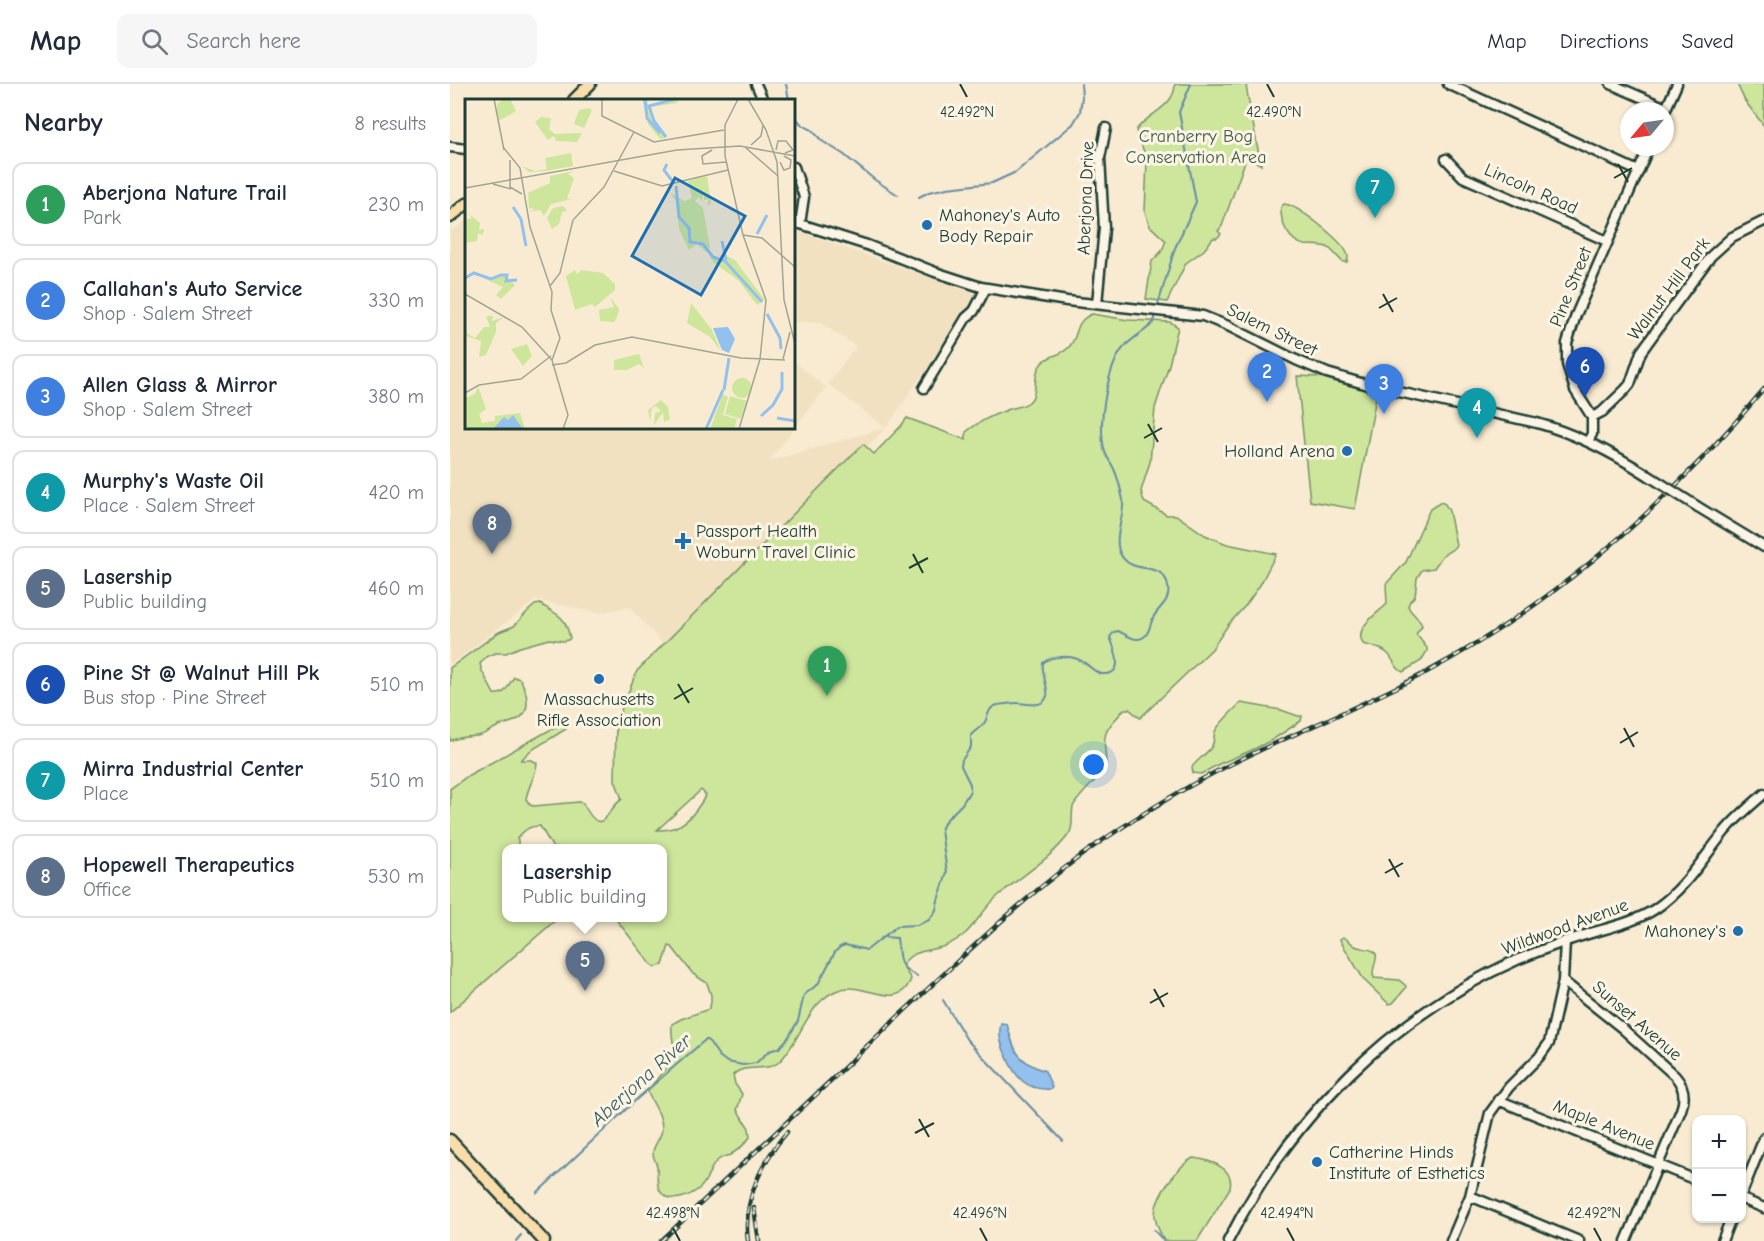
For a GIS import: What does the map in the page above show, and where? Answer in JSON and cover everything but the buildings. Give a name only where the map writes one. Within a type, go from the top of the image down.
[{"type":"main road","points":[[575,99],[590,84]]},
{"type":"main road","points":[[450,1140],[544,1241]]},
{"type":"street","points":[[756,84],[763,99]]},
{"type":"street","points":[[1448,84],[1638,171]]},
{"type":"street","points":[[1611,84],[1648,102]]},
{"type":"street","points":[[1669,102],[1677,84]]},
{"type":"street","name":"Aberjona Drive","points":[[1097,304],[1104,228],[1100,158],[1106,128]]},
{"type":"street","points":[[450,147],[465,149]]},
{"type":"street","name":"Pine Street","points":[[1592,417],[1570,379],[1567,343],[1574,319],[1645,156]]},
{"type":"street","name":"Lincoln Road","points":[[1446,159],[1463,177],[1607,241]]},
{"type":"street","name":"Salem Street","points":[[795,170],[804,197],[797,223],[867,245],[950,277],[986,288],[1037,297],[1195,314],[1211,319],[1310,367],[1337,376],[1537,423],[1588,441],[1764,547]]},
{"type":"street","name":"Walnut Hill Park","points":[[1592,417],[1602,412],[1630,384],[1641,352],[1714,252],[1732,237],[1764,221]]},
{"type":"street","points":[[924,388],[966,318],[974,311],[986,288]]},
{"type":"street","points":[[1588,441],[1592,434],[1592,417]]},
{"type":"street","name":"Wildwood Avenue","points":[[1228,1241],[1258,1187],[1290,1141],[1330,1093],[1371,1054],[1421,1015],[1466,987],[1518,960],[1565,941],[1626,923],[1649,913],[1664,902],[1689,877],[1736,819],[1764,794]]},
{"type":"street","points":[[1451,1241],[1470,1196],[1489,1116],[1498,1100],[1549,1043],[1563,981],[1565,941]]},
{"type":"street","name":"Sunset Avenue","points":[[1563,981],[1645,1048],[1680,1083],[1684,1102],[1659,1164]]},
{"type":"street","name":"Maple Avenue","points":[[1498,1100],[1692,1178]]},
{"type":"street","points":[[1746,1183],[1764,1138]]},
{"type":"street","points":[[1626,1241],[1659,1164]]},
{"type":"street","points":[[1470,1196],[1579,1241]]},
{"type":"street","points":[[1746,1201],[1764,1208]]},
{"type":"street","points":[[1722,1241],[1729,1223]]},
{"type":"shaded area","points":[[465,222],[465,429],[794,429],[769,461],[886,428],[667,648],[629,607],[599,613],[536,600],[450,665],[450,232]]},
{"type":"shaded area","points":[[795,230],[978,294],[886,428],[828,384],[856,346],[818,322],[795,322]]},
{"type":"shaded area","points":[[795,363],[826,387],[795,427]]},
{"type":"green space","name":"Cranberry Bog Conservation Area","points":[[1175,84],[1246,84],[1261,165],[1247,156],[1222,226],[1218,231],[1221,234],[1213,238],[1204,250],[1186,263],[1167,302],[1146,299],[1152,261],[1161,252],[1166,241],[1150,226],[1145,212],[1147,160],[1136,130],[1166,104],[1174,92]]},
{"type":"green space","points":[[1737,84],[1764,84],[1764,126],[1745,101]]},
{"type":"green space","points":[[1284,204],[1299,210],[1328,232],[1347,253],[1347,262],[1343,262],[1326,247],[1305,245],[1294,240],[1282,219],[1281,207]]},
{"type":"green space","points":[[1092,314],[1128,320],[1170,322],[1178,327],[1155,408],[1150,462],[1141,491],[1144,502],[1167,515],[1176,515],[1205,535],[1227,544],[1276,554],[1260,585],[1212,649],[1140,718],[1129,709],[1124,709],[1109,727],[1104,743],[1106,758],[1103,772],[1073,807],[1071,831],[1062,843],[994,899],[963,935],[945,946],[919,952],[908,958],[904,967],[911,979],[905,989],[898,994],[880,994],[851,988],[830,994],[813,1010],[788,1052],[780,1061],[768,1067],[743,1069],[733,1075],[735,1084],[742,1094],[737,1110],[749,1128],[750,1137],[736,1151],[717,1161],[700,1188],[685,1197],[673,1199],[668,1197],[659,1189],[657,1166],[653,1155],[662,1131],[662,1123],[648,1093],[672,1060],[674,1051],[672,1024],[709,1009],[711,995],[707,983],[693,974],[672,947],[669,946],[663,965],[655,967],[618,922],[667,922],[667,844],[551,844],[540,826],[525,831],[517,838],[518,844],[502,844],[502,922],[553,922],[450,1012],[450,789],[469,775],[557,726],[565,724],[566,729],[530,751],[521,760],[532,760],[537,763],[526,799],[530,805],[534,806],[583,803],[595,820],[600,822],[622,799],[615,780],[616,723],[637,671],[863,444],[874,454],[907,418],[966,440],[966,432],[981,422],[996,414],[1024,405],[1032,399],[1039,367],[1046,360],[1069,347],[1082,321]],"holes":[[[701,790],[706,795],[697,809],[681,825],[666,830],[657,830]]]},
{"type":"green space","points":[[1297,376],[1320,377],[1377,392],[1355,509],[1310,501]]},
{"type":"green space","points":[[1441,502],[1449,511],[1456,545],[1443,555],[1434,568],[1422,570],[1417,578],[1415,596],[1408,606],[1421,623],[1422,626],[1416,634],[1427,651],[1421,661],[1403,672],[1384,651],[1363,644],[1361,632],[1387,604],[1386,584],[1406,562],[1430,509]]},
{"type":"green space","points":[[540,604],[563,620],[570,638],[568,640],[549,639],[506,653],[496,653],[486,657],[480,664],[494,694],[504,692],[514,677],[520,679],[527,701],[525,712],[514,721],[483,734],[450,741],[450,668],[499,632],[514,626],[535,605]]},
{"type":"green space","points":[[1241,703],[1302,716],[1301,721],[1250,751],[1201,774],[1193,773],[1192,767],[1212,746],[1216,729]]},
{"type":"green space","points":[[1343,937],[1355,946],[1375,952],[1374,978],[1399,980],[1406,986],[1393,1003],[1389,1004],[1364,980],[1341,942],[1340,939]]},
{"type":"green space","points":[[1193,1158],[1213,1163],[1225,1170],[1231,1181],[1230,1188],[1197,1241],[1164,1241],[1156,1220],[1156,1206],[1169,1182]]},
{"type":"water","points":[[1001,1023],[1007,1024],[1014,1048],[1022,1059],[1045,1071],[1051,1089],[1035,1088],[1018,1076],[1009,1063],[1001,1043]]},
{"type":"waterway","points":[[786,84],[789,99]]},
{"type":"waterway","points":[[919,197],[947,188],[992,183],[1016,172],[1073,124],[1080,112],[1081,84]]},
{"type":"waterway","name":"Aberjona River","points":[[1157,308],[1175,248],[1196,202],[1179,112],[1191,84]]},
{"type":"waterway","points":[[795,115],[802,125],[812,130],[822,141],[898,195]]},
{"type":"waterway","name":"Aberjona River","points":[[537,1193],[638,1098],[705,1040],[708,1040],[719,1056],[727,1062],[743,1065],[756,1063],[769,1051],[779,1048],[788,1038],[798,1021],[804,995],[818,984],[840,947],[845,945],[867,950],[897,926],[917,925],[929,920],[936,910],[947,873],[941,830],[945,821],[962,804],[970,791],[970,784],[961,766],[962,760],[971,747],[971,735],[982,726],[995,706],[1042,703],[1047,696],[1043,667],[1043,663],[1047,660],[1057,657],[1074,658],[1097,673],[1110,673],[1117,666],[1116,654],[1110,637],[1114,632],[1118,631],[1135,639],[1147,634],[1155,614],[1168,597],[1168,587],[1161,573],[1135,566],[1123,558],[1119,552],[1118,537],[1123,500],[1113,466],[1104,449],[1102,425],[1109,379],[1119,354],[1126,345],[1154,322],[1156,313]]},
{"type":"waterway","points":[[885,937],[897,938],[902,965],[917,976]]},
{"type":"waterway","points":[[943,1000],[967,1040],[1063,1141]]},
{"type":"waterway","points":[[1154,1230],[1164,1241]]},
{"type":"waterway","name":"Aberjona River","points":[[516,1241],[521,1235]]},
{"type":"railway","points":[[661,1241],[974,946],[1073,861],[1165,800],[1199,781],[1425,673],[1520,615],[1608,548],[1650,510],[1728,431],[1764,389]]},
{"type":"railway","points":[[748,1241],[748,1212],[756,1183],[762,1169],[787,1132]]},
{"type":"railway","points":[[754,1208],[759,1241]]},
{"type":"place","name":"Mirra Industrial Center","points":[[1375,218]]},
{"type":"place","name":"Mahoney's Auto Body Repair","points":[[927,225]]},
{"type":"place","name":"Pine St @ Walnut Hill Pk","points":[[1585,397]]},
{"type":"place","name":"Callahan's Auto Service","points":[[1267,402]]},
{"type":"place","name":"Allen Glass & Mirror","points":[[1384,414]]},
{"type":"place","name":"Murphy's Waste Oil","points":[[1477,438]]},
{"type":"place","name":"Holland Arena","points":[[1347,451]]},
{"type":"place","name":"Passport Health Woburn Travel Clinic","points":[[683,541]]},
{"type":"place","name":"Hopewell Therapeutics","points":[[492,554]]},
{"type":"place","name":"Massachusetts Rifle Association","points":[[599,679]]},
{"type":"place","name":"Aberjona Nature Trail","points":[[827,696]]},
{"type":"place","name":"Mahoney's","points":[[1738,931]]},
{"type":"place","name":"Lasership","points":[[585,991]]},
{"type":"place","name":"Catherine Hinds Institute of Esthetics","points":[[1317,1162]]}]
